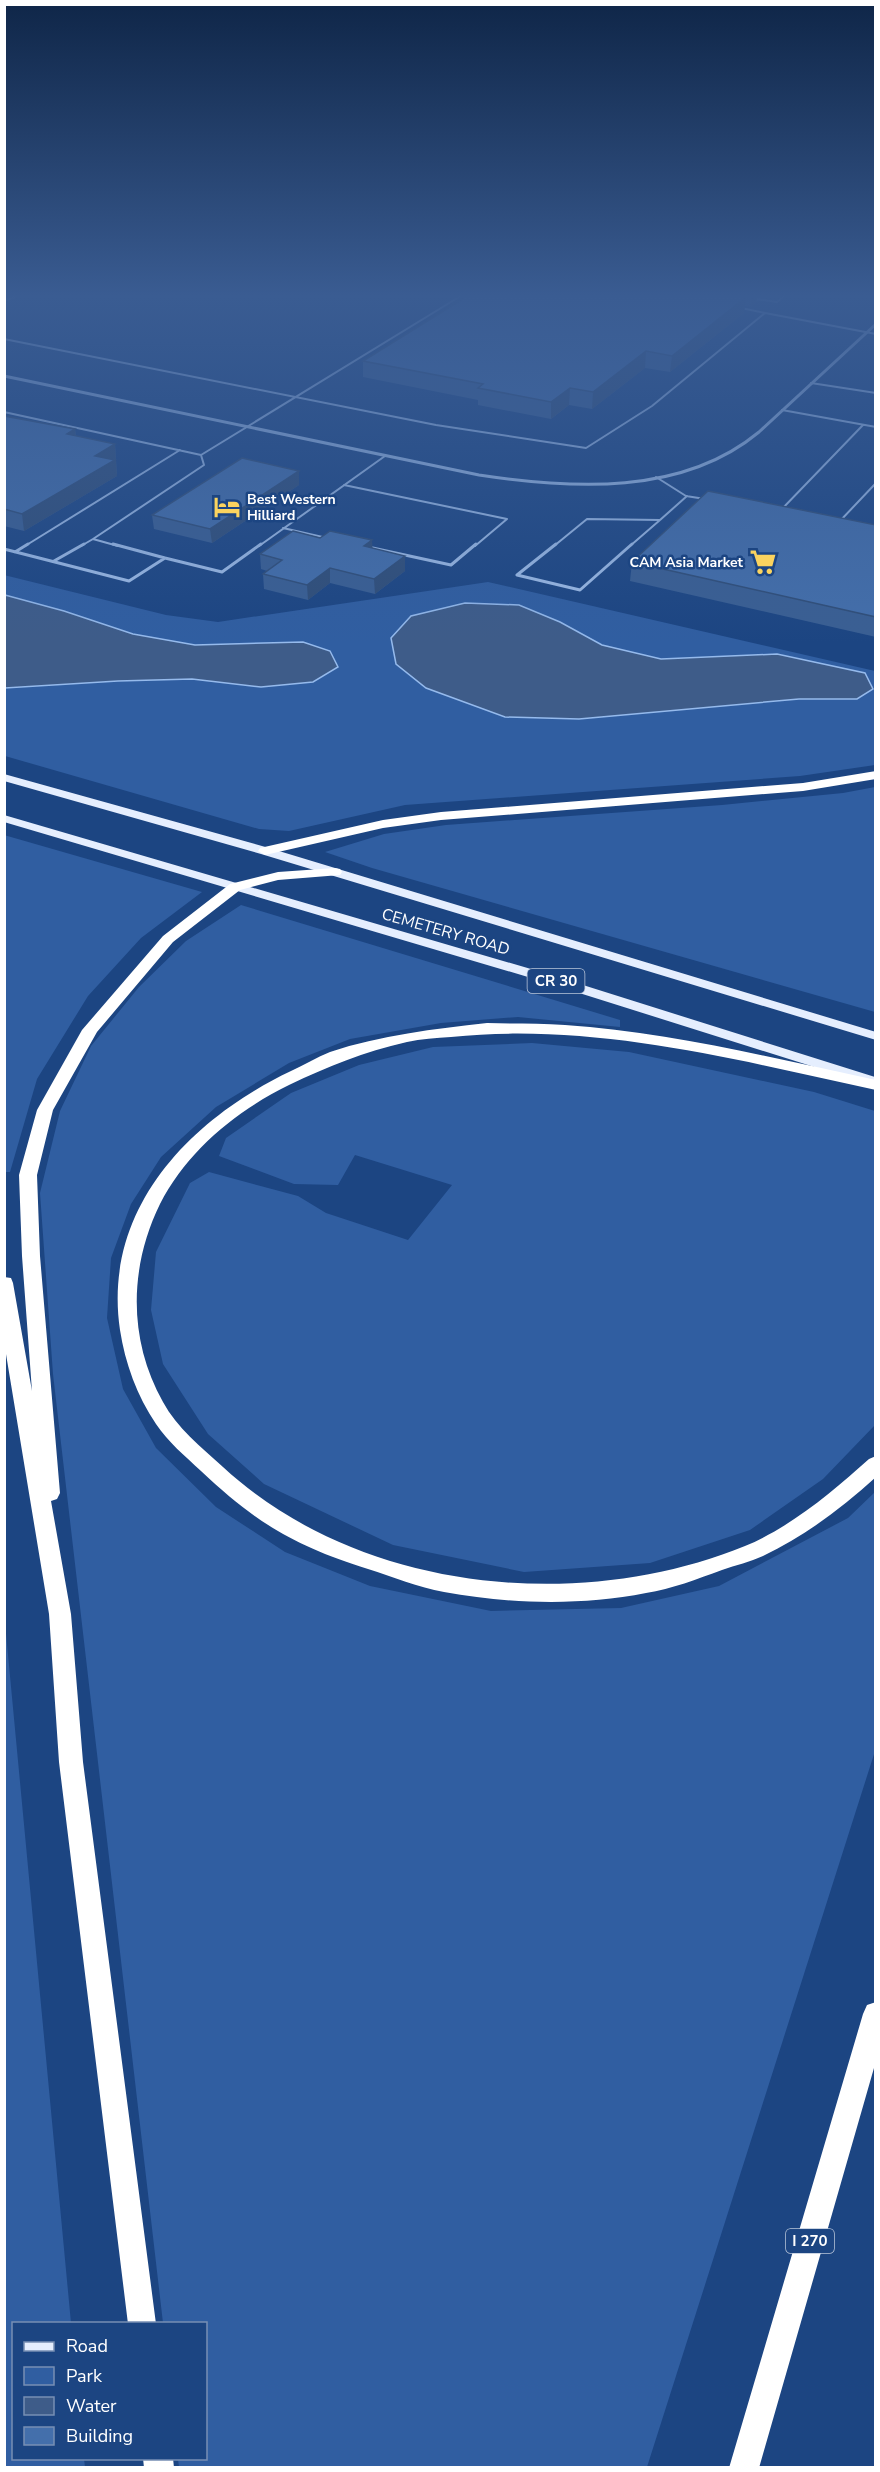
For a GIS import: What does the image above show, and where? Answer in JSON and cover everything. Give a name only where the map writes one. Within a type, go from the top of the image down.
[{"type":"highway","points":[[265,851],[383,824],[441,816],[803,787],[876,775]]},
{"type":"highway","points":[[141,2322],[71,1762],[31,1256],[27,1174],[45,1110],[90,1030],[168,939],[235,887],[278,876],[335,872]]},
{"type":"highway","points":[[876,1084],[659,1041],[576,1030],[512,1028],[450,1030],[391,1040],[334,1058],[273,1085],[220,1119],[203,1134],[159,1188],[129,1264],[127,1291],[134,1351],[148,1389],[156,1408],[178,1438],[194,1453],[235,1491],[267,1515],[305,1537],[351,1555],[442,1583],[542,1591],[594,1589],[644,1585],[691,1573],[758,1549],[852,1488],[876,1464]]},
{"type":"highway","points":[[4,1283],[60,1614]]},
{"type":"highway","name":"I 270","points":[[744,2468],[876,2014]]},
{"type":"main road","name":"CEMETERY ROAD","points":[[4,777],[265,851],[876,1036]]},
{"type":"main road","name":"CEMETERY ROAD","points":[[4,818],[543,977],[876,1084]]},
{"type":"street","points":[[175,412],[516,481],[595,484],[656,477],[705,464],[740,447],[779,412]]},
{"type":"lane","points":[[6,412],[201,455],[272,412]]},
{"type":"lane","points":[[370,412],[586,448],[642,412]]},
{"type":"lane","points":[[795,412],[876,427]]},
{"type":"lane","points":[[15,422],[25,417]]},
{"type":"lane","points":[[777,514],[863,425]]},
{"type":"lane","points":[[15,552],[180,450]]},
{"type":"lane","points":[[53,562],[93,539],[204,465],[201,455]]},
{"type":"lane","points":[[93,539],[222,572],[385,456]]},
{"type":"lane","points":[[656,477],[687,496],[710,500]]},
{"type":"lane","points":[[845,528],[835,526],[876,483]]},
{"type":"lane","points":[[344,485],[507,519],[452,565],[362,545]]},
{"type":"lane","points":[[660,520],[587,519],[517,575],[580,590],[660,520],[687,496]]},
{"type":"lane","points":[[283,528],[328,538]]},
{"type":"lane","points":[[4,549],[129,581],[165,558]]},
{"type":"green space","points":[[4,575],[166,615],[218,622],[488,582],[875,671],[875,765],[800,776],[405,805],[289,831],[259,829],[5,756]]},
{"type":"green space","points":[[875,787],[875,1012],[372,868],[325,852],[384,834],[446,825],[722,805],[843,793]]},
{"type":"green space","points":[[4,835],[202,892],[141,938],[88,996],[37,1079],[10,1172],[5,1172]]},
{"type":"green space","points":[[241,905],[620,1020],[620,1027],[518,1017],[441,1023],[350,1039],[289,1063],[216,1107],[161,1157],[131,1204],[111,1258],[107,1318],[123,1389],[156,1448],[216,1507],[285,1552],[370,1586],[491,1611],[621,1608],[719,1586],[848,1518],[875,1492],[875,1751],[647,2467],[179,2467],[178,2460],[207,2460],[207,2322],[163,2322],[53,1374],[40,1193],[60,1111],[91,1046],[139,987],[186,941]]},
{"type":"green space","points":[[532,1043],[629,1052],[814,1092],[875,1111],[875,1425],[823,1479],[750,1530],[650,1563],[524,1572],[393,1545],[264,1484],[208,1434],[163,1364],[151,1310],[156,1252],[190,1183],[209,1172],[298,1196],[326,1213],[408,1240],[452,1185],[355,1155],[338,1185],[294,1184],[219,1156],[226,1138],[291,1093],[359,1065],[433,1047]]},
{"type":"green space","points":[[5,1623],[71,2322],[12,2322],[12,2460],[84,2460],[85,2467],[5,2467]]},
{"type":"water","points":[[5,595],[64,611],[133,634],[195,645],[303,642],[330,651],[338,667],[313,682],[261,687],[192,679],[5,688]]},
{"type":"water","points":[[465,603],[519,605],[560,622],[602,645],[661,659],[777,654],[865,673],[873,689],[857,699],[799,699],[579,719],[505,717],[426,688],[396,664],[391,638],[411,616]]},
{"type":"building","points":[[4,416],[75,429],[67,434],[115,444],[95,456],[115,460],[22,514],[4,509]]},
{"type":"building","points":[[242,458],[299,471],[210,529],[152,515]]},
{"type":"building","name":"CAM Asia Market","points":[[708,491],[876,525],[876,617],[632,562]]},
{"type":"building","points":[[293,531],[320,538],[330,531],[372,540],[364,546],[405,556],[374,579],[330,568],[307,585],[263,574],[282,560],[260,554]]},
{"type":"place","name":"Best Western Hilliard","points":[[227,507]]},
{"type":"place","name":"CAM Asia Market","points":[[763,562]]}]
